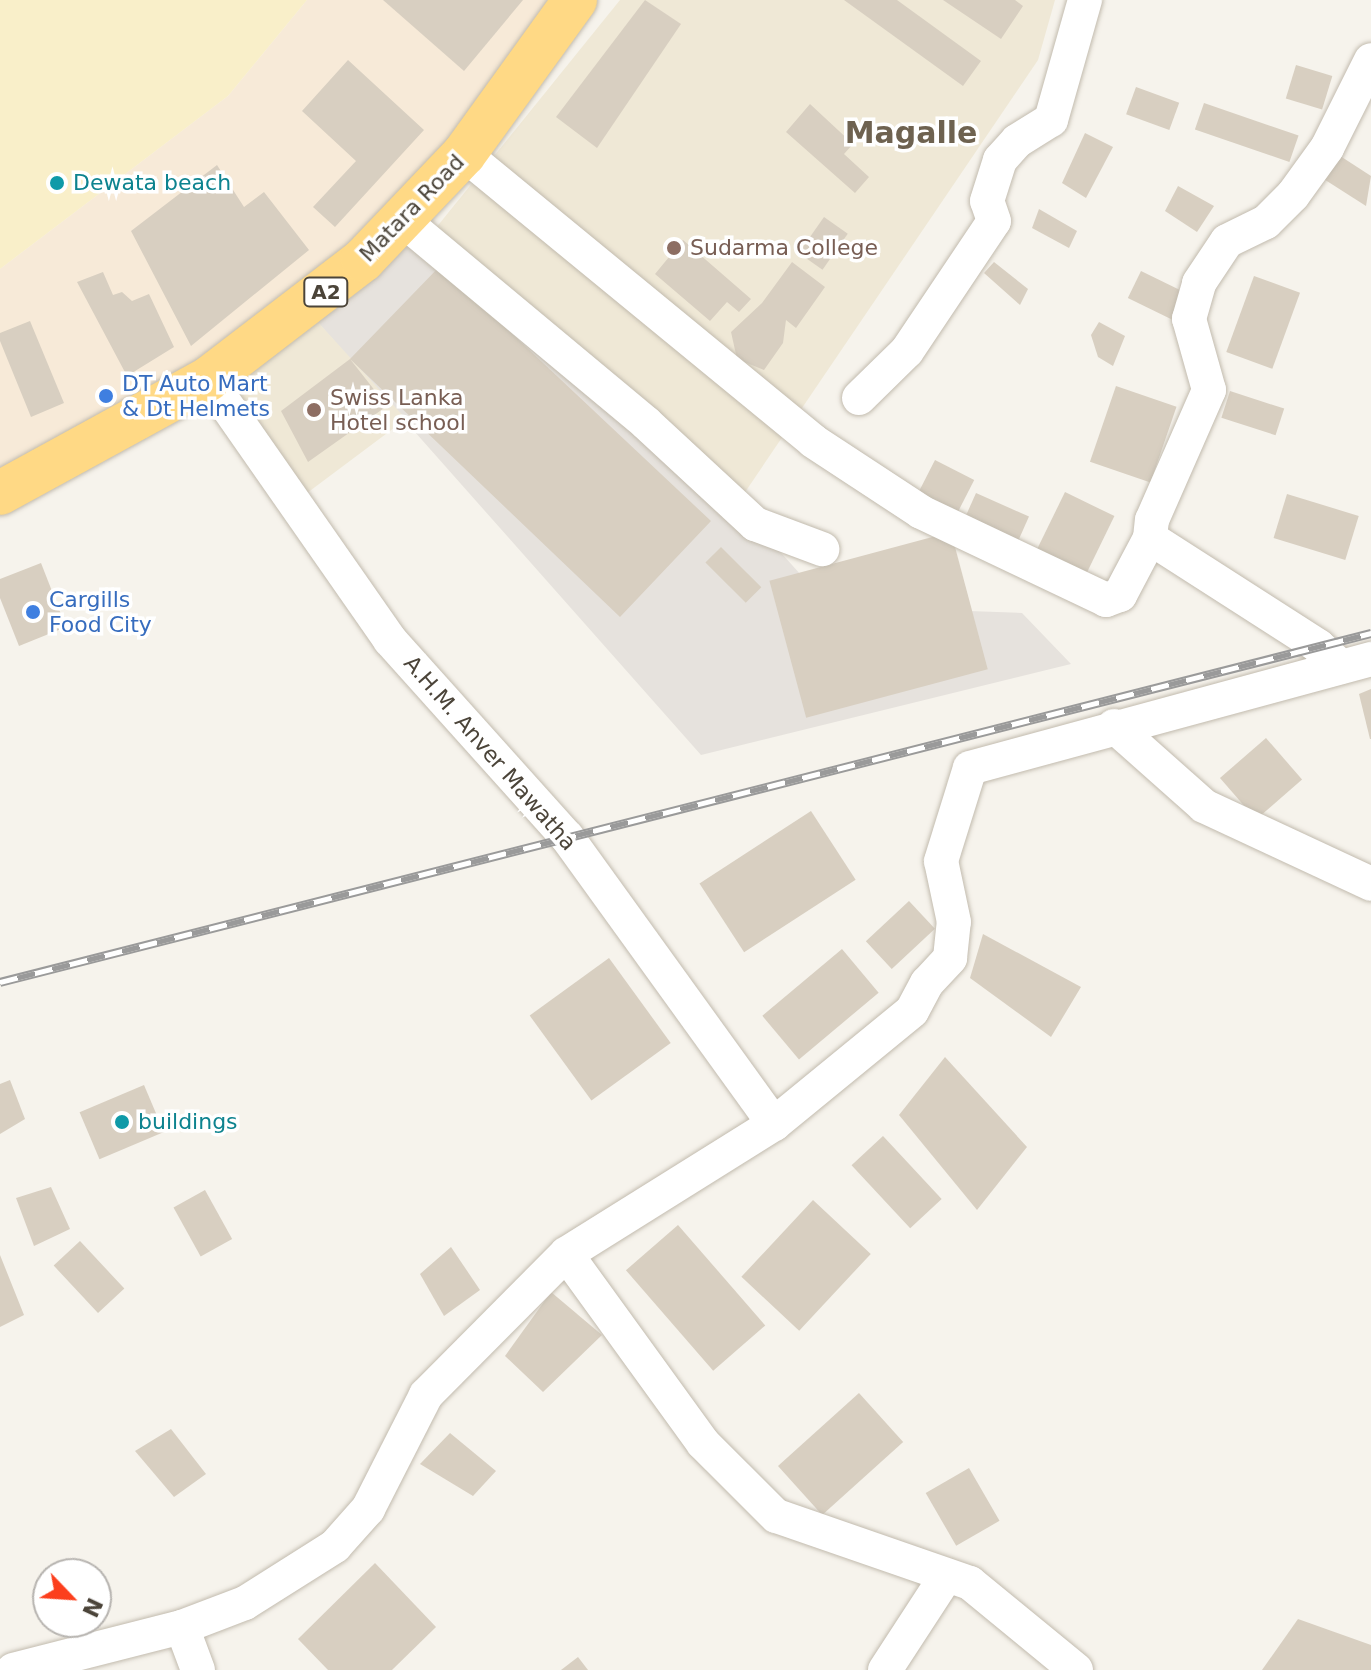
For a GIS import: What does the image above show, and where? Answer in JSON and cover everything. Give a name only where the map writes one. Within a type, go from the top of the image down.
[{"type":"highway","name":"Matara Road","points":[[0,493],[208,379],[306,309],[405,222],[464,154],[575,0]]},
{"type":"street","points":[[859,398],[907,351],[994,221],[987,201],[1000,160],[1017,141],[1051,120],[1085,0]]},
{"type":"street","points":[[464,154],[813,441],[921,512],[1106,600],[1120,595],[1150,538],[1152,520],[1173,483],[1209,390],[1189,319],[1199,283],[1227,241],[1266,222],[1293,195],[1327,148],[1371,60]]},
{"type":"street","points":[[405,222],[646,423],[755,524],[822,549]]},
{"type":"street","name":"A.H.M. Anver Mawatha","points":[[208,379],[390,640],[567,837],[774,1124]]},
{"type":"street","points":[[1150,538],[1318,646],[1356,663]]},
{"type":"street","points":[[13,1670],[182,1627],[245,1603],[335,1546],[368,1509],[426,1395],[566,1254],[774,1124],[912,1011],[927,983],[950,958],[954,922],[941,861],[970,768],[1114,726],[1356,663]]},
{"type":"street","points":[[1114,726],[1204,806],[1371,884]]},
{"type":"street","points":[[566,1254],[703,1443],[776,1516],[970,1583],[1076,1670]]},
{"type":"street","points":[[885,1670],[947,1575]]},
{"type":"street","points":[[182,1627],[198,1670]]},
{"type":"shaded area","points":[[307,0],[553,0],[405,222],[0,493],[0,269],[228,96]]},
{"type":"shaded area","name":"Sudarma College","points":[[620,0],[1055,0],[1038,60],[737,504],[427,239]]},
{"type":"shaded area","points":[[405,222],[737,504],[829,606],[1022,613],[1071,664],[701,755],[306,309]]},
{"type":"shaded area","name":"Swiss Lanka Hotel school","points":[[306,309],[406,419],[295,502],[208,379]]},
{"type":"sand","name":"Dewata beach","points":[[0,0],[307,0],[228,96],[0,269]]},
{"type":"building","points":[[383,0],[523,0],[464,71]]},
{"type":"building","points":[[645,0],[681,24],[597,148],[556,117]]},
{"type":"building","points":[[844,0],[897,0],[981,61],[963,86]]},
{"type":"building","points":[[943,0],[1015,0],[1023,6],[1001,39]]},
{"type":"building","points":[[348,60],[424,130],[335,227],[313,207],[356,161],[302,111]]},
{"type":"building","points":[[1296,65],[1332,76],[1322,110],[1286,98]]},
{"type":"building","points":[[1136,87],[1179,103],[1169,130],[1126,114]]},
{"type":"building","points":[[1204,103],[1299,136],[1289,162],[1195,129]]},
{"type":"building","points":[[810,104],[853,144],[844,154],[869,177],[855,193],[786,132]]},
{"type":"building","points":[[1085,133],[1113,147],[1086,198],[1062,183]]},
{"type":"building","points":[[1334,152],[1371,176],[1366,206],[1319,176]]},
{"type":"building","points":[[217,165],[244,207],[264,192],[309,250],[191,346],[131,231]]},
{"type":"building","points":[[1178,186],[1214,206],[1197,232],[1165,211]]},
{"type":"building","points":[[1039,209],[1077,231],[1069,248],[1032,228]]},
{"type":"building","points":[[824,217],[848,234],[823,270],[799,253]]},
{"type":"building","points":[[683,240],[751,299],[739,312],[727,302],[710,321],[655,274]]},
{"type":"building","points":[[792,262],[825,287],[796,328],[786,320],[783,343],[764,370],[737,359],[731,332],[762,303]]},
{"type":"building","points":[[994,262],[1028,289],[1020,305],[984,273]]},
{"type":"building","points":[[440,266],[711,521],[620,617],[350,359]]},
{"type":"building","points":[[1141,271],[1185,292],[1172,319],[1128,298]]},
{"type":"building","points":[[103,272],[113,295],[122,292],[132,301],[149,294],[174,347],[127,376],[77,282]]},
{"type":"building","points":[[1254,276],[1300,293],[1272,369],[1226,352]]},
{"type":"building","points":[[30,321],[64,403],[31,417],[0,341],[0,333]]},
{"type":"building","points":[[1099,322],[1125,336],[1113,366],[1098,357],[1091,335]]},
{"type":"building","points":[[350,359],[387,406],[308,462],[281,411]]},
{"type":"building","points":[[1116,386],[1177,407],[1150,482],[1090,462]]},
{"type":"building","points":[[1230,391],[1284,409],[1276,435],[1221,418]]},
{"type":"building","points":[[935,460],[974,480],[955,518],[915,498]]},
{"type":"building","points":[[1065,492],[1114,516],[1085,577],[1035,553]]},
{"type":"building","points":[[976,493],[1029,517],[1014,550],[961,527]]},
{"type":"building","points":[[1287,494],[1359,516],[1345,560],[1274,538]]},
{"type":"building","points":[[951,532],[988,669],[806,718],[769,581]]},
{"type":"building","points":[[721,547],[761,587],[746,603],[705,563]]},
{"type":"building","name":"Cargills Food City","points":[[41,563],[66,627],[19,646],[0,598],[0,579]]},
{"type":"building","points":[[1371,689],[1371,739],[1370,739],[1359,694]]},
{"type":"building","points":[[1266,738],[1302,780],[1256,820],[1220,778]]},
{"type":"building","points":[[811,811],[856,880],[744,952],[699,883]]},
{"type":"building","points":[[909,901],[935,929],[892,969],[866,941]]},
{"type":"building","points":[[983,934],[1081,987],[1051,1037],[970,978]]},
{"type":"building","points":[[842,949],[879,993],[799,1060],[762,1016]]},
{"type":"building","points":[[609,958],[671,1043],[591,1101],[530,1016]]},
{"type":"building","points":[[945,1057],[1027,1147],[977,1210],[899,1115]]},
{"type":"building","points":[[10,1080],[25,1119],[0,1134],[0,1084]]},
{"type":"building","name":"buildings","points":[[144,1085],[164,1132],[99,1159],[80,1112]]},
{"type":"building","points":[[883,1136],[942,1199],[910,1228],[852,1165]]},
{"type":"building","points":[[51,1187],[70,1229],[34,1246],[16,1198]]},
{"type":"building","points":[[205,1190],[232,1239],[201,1256],[174,1207]]},
{"type":"building","points":[[813,1200],[871,1254],[799,1331],[741,1277]]},
{"type":"building","points":[[678,1225],[765,1325],[713,1371],[626,1270]]},
{"type":"building","points":[[80,1241],[124,1289],[98,1313],[54,1266]]},
{"type":"building","points":[[451,1247],[480,1290],[444,1316],[420,1274]]},
{"type":"building","points":[[0,1255],[24,1315],[0,1327]]},
{"type":"building","points":[[551,1292],[602,1335],[543,1392],[505,1356]]},
{"type":"building","points":[[859,1393],[903,1442],[822,1515],[778,1466]]},
{"type":"building","points":[[171,1429],[206,1474],[174,1497],[135,1451]]},
{"type":"building","points":[[450,1433],[496,1471],[473,1496],[420,1464]]},
{"type":"building","points":[[969,1468],[1000,1521],[956,1546],[926,1493]]},
{"type":"building","points":[[375,1563],[436,1627],[392,1670],[328,1670],[298,1639]]},
{"type":"building","points":[[1298,1619],[1371,1645],[1371,1670],[1262,1670]]},
{"type":"building","points":[[578,1657],[588,1670],[561,1670]]},
{"type":"railway","points":[[0,982],[1371,633]]},
{"type":"place","name":"Dewata beach","points":[[57,183]]},
{"type":"place","name":"Sudarma College","points":[[674,248]]},
{"type":"place","name":"DT Auto Mart & Dt Helmets","points":[[106,396]]},
{"type":"place","name":"Swiss Lanka Hotel school","points":[[314,410]]},
{"type":"place","name":"Cargills Food City","points":[[33,612]]},
{"type":"place","name":"buildings","points":[[122,1122]]},
{"type":"district","name":"Magalle","points":[[911,133]]}]
